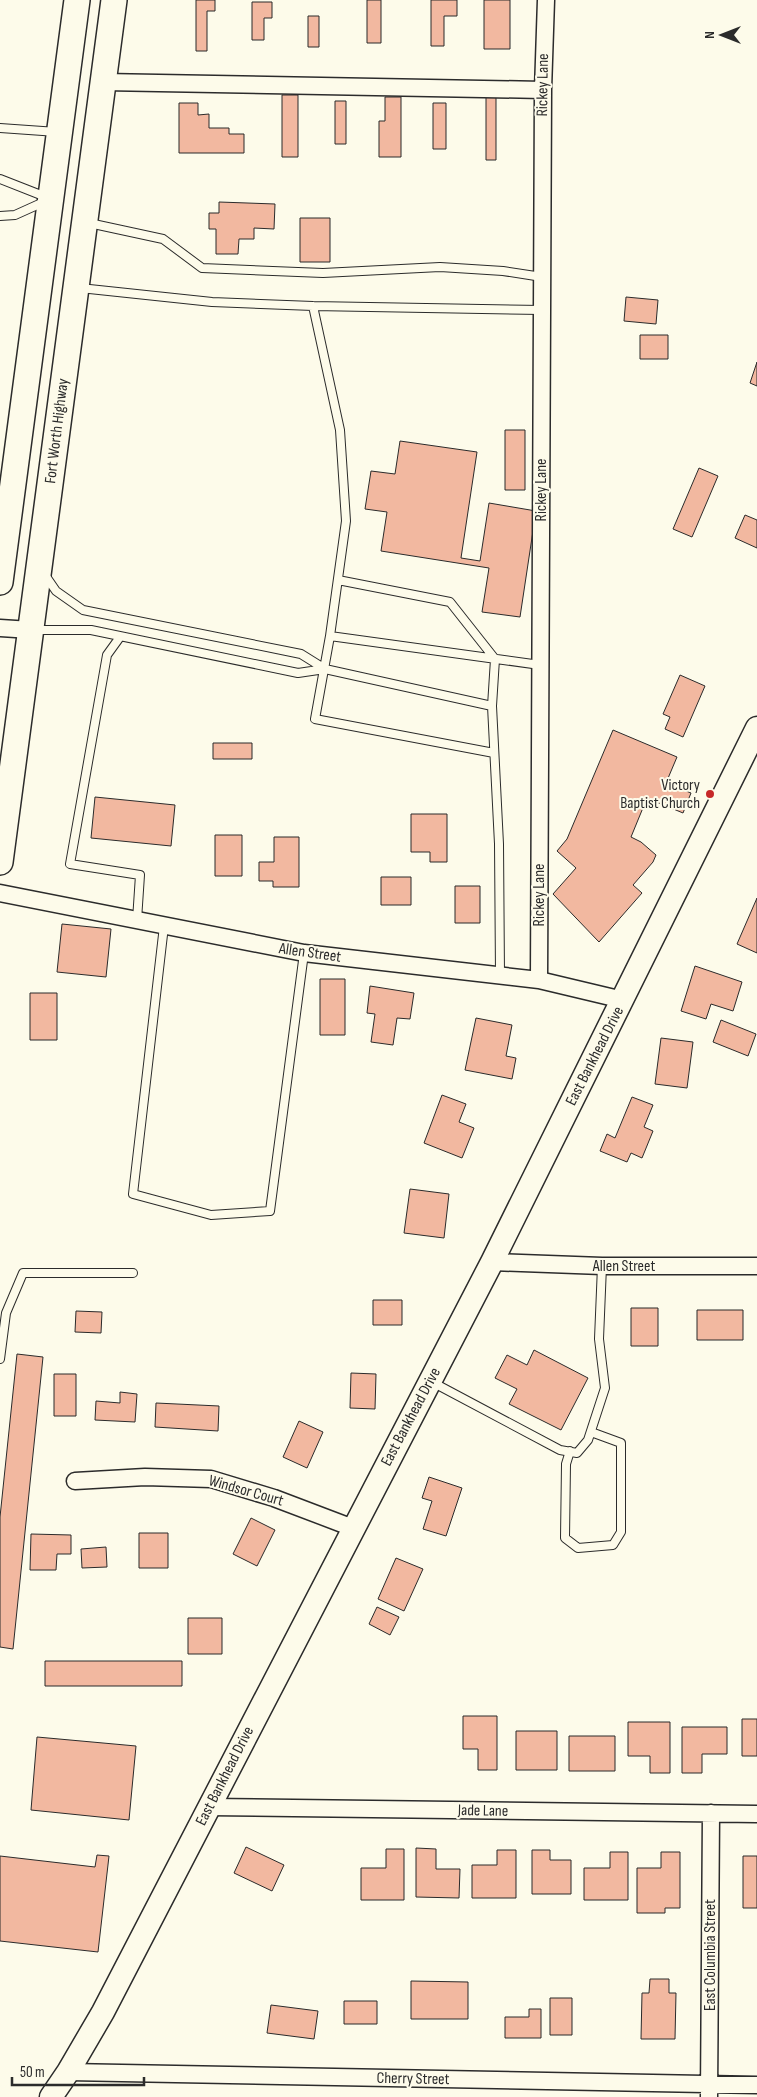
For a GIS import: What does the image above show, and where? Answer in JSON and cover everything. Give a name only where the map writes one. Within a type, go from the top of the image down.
[{"type":"main road","points":[[0,582],[11,465],[77,0]]},
{"type":"main road","name":"Fort Worth Highway","points":[[0,862],[114,0]]},
{"type":"main road","points":[[50,199],[86,212]]},
{"type":"street","name":"Rickey Lane","points":[[539,980],[543,90],[546,0]]},
{"type":"street","points":[[103,82],[543,90]]},
{"type":"street","points":[[0,628],[31,630]]},
{"type":"street","name":"East Bankhead Drive","points":[[51,2097],[68,2072],[108,2003],[492,1262],[757,728]]},
{"type":"street","name":"Allen Street","points":[[0,893],[304,953],[539,980],[623,1000]]},
{"type":"street","name":"Allen Street","points":[[492,1262],[602,1266],[757,1266]]},
{"type":"street","name":"Windsor Court","points":[[75,1481],[145,1476],[211,1479],[274,1498],[353,1528]]},
{"type":"street","name":"Jade Lane","points":[[208,1807],[757,1814]]},
{"type":"street","name":"East Columbia Street","points":[[709,2091],[711,1813]]},
{"type":"street","name":"Cherry Street","points":[[68,2072],[709,2091],[757,2085]]},
{"type":"lane","points":[[0,128],[59,132]]},
{"type":"lane","points":[[0,179],[50,199]]},
{"type":"lane","points":[[0,216],[16,215],[50,199]]},
{"type":"lane","points":[[86,212],[163,238],[202,268],[323,274],[440,267],[503,271],[542,277]]},
{"type":"lane","points":[[76,287],[212,302],[313,306],[542,310]]},
{"type":"lane","points":[[313,306],[340,430],[346,521],[325,668],[315,719],[494,753]]},
{"type":"lane","points":[[40,567],[56,591],[83,610],[301,654],[325,668],[492,706]]},
{"type":"lane","points":[[338,580],[450,602],[495,659],[492,706],[499,844],[500,975]]},
{"type":"lane","points":[[31,630],[91,630],[298,673],[325,668]]},
{"type":"lane","points":[[330,636],[540,665]]},
{"type":"lane","points":[[120,637],[107,655],[70,864],[140,875],[137,920]]},
{"type":"lane","points":[[164,926],[132,1194],[211,1215],[270,1211],[304,953]]},
{"type":"lane","points":[[430,1381],[560,1450],[578,1453],[588,1440],[605,1388],[599,1339],[602,1266]]},
{"type":"lane","points":[[0,1359],[6,1313],[22,1273],[133,1273]]},
{"type":"lane","points":[[570,1452],[566,1464],[565,1538],[578,1548],[613,1545],[622,1532],[622,1443],[591,1432]]},
{"type":"building","points":[[196,0],[215,0],[215,11],[207,11],[207,51],[196,51]]},
{"type":"building","points":[[367,0],[381,0],[381,43],[367,43]]},
{"type":"building","points":[[431,0],[457,0],[457,16],[444,16],[444,46],[431,46]]},
{"type":"building","points":[[484,0],[510,0],[510,49],[484,49]]},
{"type":"building","points":[[252,2],[272,2],[272,18],[264,18],[264,40],[252,40]]},
{"type":"building","points":[[308,16],[319,16],[319,47],[308,47]]},
{"type":"building","points":[[282,95],[298,95],[298,157],[282,157]]},
{"type":"building","points":[[385,97],[401,97],[401,157],[379,157],[379,121],[385,121]]},
{"type":"building","points":[[486,97],[496,97],[496,160],[486,160]]},
{"type":"building","points":[[335,101],[346,101],[346,144],[335,144]]},
{"type":"building","points":[[179,103],[198,103],[198,115],[209,114],[209,128],[229,128],[229,134],[244,134],[244,153],[179,153]]},
{"type":"building","points":[[433,103],[446,103],[446,149],[433,149]]},
{"type":"building","points":[[219,202],[275,204],[274,229],[254,228],[254,239],[239,239],[238,254],[216,254],[216,229],[209,229],[209,213],[219,213]]},
{"type":"building","points":[[300,218],[330,218],[330,262],[300,262]]},
{"type":"building","points":[[626,297],[658,300],[656,324],[624,321]]},
{"type":"building","points":[[640,335],[668,335],[668,359],[640,359]]},
{"type":"building","points":[[757,362],[757,386],[750,383]]},
{"type":"building","points":[[505,430],[525,430],[525,490],[505,490]]},
{"type":"building","points":[[400,441],[477,452],[461,558],[480,561],[489,503],[536,511],[520,617],[482,612],[489,568],[381,551],[387,512],[365,509],[371,471],[395,474]]},
{"type":"building","points":[[699,468],[718,476],[692,537],[673,529]]},
{"type":"building","points":[[745,515],[757,520],[757,548],[735,538]]},
{"type":"building","points":[[680,675],[705,686],[683,737],[665,729],[670,717],[663,714]]},
{"type":"building","points":[[613,730],[677,757],[666,783],[691,793],[683,813],[647,798],[631,837],[641,842],[656,855],[653,862],[633,885],[642,893],[599,942],[553,894],[576,868],[557,851],[567,839]]},
{"type":"building","points":[[213,743],[252,743],[252,759],[213,759]]},
{"type":"building","points":[[95,797],[175,805],[171,846],[91,838]]},
{"type":"building","points":[[411,814],[447,814],[447,862],[430,862],[430,852],[411,852]]},
{"type":"building","points":[[215,835],[242,835],[242,876],[215,876]]},
{"type":"building","points":[[274,837],[299,837],[299,887],[273,887],[273,881],[259,881],[259,862],[274,862]]},
{"type":"building","points":[[381,877],[411,877],[411,905],[381,905]]},
{"type":"building","points":[[455,886],[480,886],[480,923],[455,923]]},
{"type":"building","points":[[757,898],[757,953],[737,944]]},
{"type":"building","points":[[62,924],[111,929],[106,977],[57,972]]},
{"type":"building","points":[[695,966],[742,982],[733,1011],[711,1004],[706,1019],[681,1011]]},
{"type":"building","points":[[320,979],[345,979],[345,1035],[320,1035]]},
{"type":"building","points":[[370,986],[414,993],[410,1019],[397,1018],[393,1045],[371,1042],[375,1014],[367,1013]]},
{"type":"building","points":[[30,993],[57,993],[57,1040],[30,1040]]},
{"type":"building","points":[[476,1018],[512,1025],[506,1056],[516,1058],[512,1079],[465,1070]]},
{"type":"building","points":[[721,1020],[756,1034],[748,1056],[713,1042]]},
{"type":"building","points":[[661,1038],[693,1042],[687,1088],[655,1084]]},
{"type":"building","points":[[442,1095],[466,1104],[459,1122],[474,1128],[462,1158],[424,1143]]},
{"type":"building","points":[[632,1097],[653,1105],[644,1127],[653,1131],[642,1158],[631,1153],[627,1162],[600,1151],[607,1134],[615,1138]]},
{"type":"building","points":[[410,1189],[449,1194],[444,1238],[404,1233]]},
{"type":"building","points":[[373,1300],[402,1300],[402,1325],[373,1325]]},
{"type":"building","points":[[631,1308],[658,1308],[658,1346],[631,1346]]},
{"type":"building","points":[[697,1310],[743,1310],[743,1340],[697,1340]]},
{"type":"building","points":[[76,1311],[102,1312],[101,1333],[75,1332]]},
{"type":"building","points":[[534,1350],[588,1378],[561,1430],[509,1404],[517,1389],[495,1378],[507,1355],[527,1365]]},
{"type":"building","points":[[17,1354],[43,1357],[13,1649],[0,1647],[0,1517]]},
{"type":"building","points":[[351,1373],[376,1374],[375,1409],[350,1408]]},
{"type":"building","points":[[54,1374],[76,1374],[76,1416],[54,1416]]},
{"type":"building","points":[[120,1392],[137,1394],[135,1422],[95,1420],[96,1401],[120,1403]]},
{"type":"building","points":[[156,1403],[219,1406],[218,1431],[155,1427]]},
{"type":"building","points":[[299,1421],[323,1432],[307,1468],[283,1457]]},
{"type":"building","points":[[429,1477],[462,1488],[446,1536],[423,1529],[432,1501],[422,1498]]},
{"type":"building","points":[[251,1518],[275,1530],[257,1566],[233,1554]]},
{"type":"building","points":[[139,1533],[168,1533],[168,1568],[139,1568]]},
{"type":"building","points":[[31,1534],[71,1535],[71,1554],[57,1554],[56,1570],[30,1570]]},
{"type":"building","points":[[106,1547],[107,1567],[82,1568],[81,1549]]},
{"type":"building","points":[[396,1558],[423,1569],[404,1611],[378,1599]]},
{"type":"building","points":[[377,1607],[399,1617],[390,1635],[369,1624]]},
{"type":"building","points":[[188,1618],[222,1618],[222,1654],[188,1654]]},
{"type":"building","points":[[45,1661],[182,1661],[182,1686],[45,1686]]},
{"type":"building","points":[[463,1716],[497,1716],[497,1770],[478,1770],[478,1749],[463,1749]]},
{"type":"building","points":[[742,1719],[757,1719],[757,1756],[742,1756]]},
{"type":"building","points":[[628,1722],[670,1722],[670,1773],[650,1773],[650,1756],[628,1756]]},
{"type":"building","points":[[682,1727],[727,1727],[727,1754],[702,1754],[702,1773],[682,1773]]},
{"type":"building","points":[[516,1731],[557,1731],[557,1770],[516,1770]]},
{"type":"building","points":[[569,1736],[615,1736],[615,1771],[569,1771]]},
{"type":"building","points":[[37,1737],[136,1746],[129,1820],[31,1810]]},
{"type":"building","points":[[246,1847],[284,1865],[272,1891],[234,1873]]},
{"type":"building","points":[[416,1848],[436,1849],[436,1869],[460,1869],[459,1898],[416,1897]]},
{"type":"building","points":[[386,1849],[404,1849],[404,1900],[361,1900],[361,1868],[386,1868]]},
{"type":"building","points":[[497,1850],[516,1850],[516,1898],[472,1898],[472,1865],[497,1865]]},
{"type":"building","points":[[532,1850],[550,1850],[550,1860],[571,1860],[571,1894],[532,1894]]},
{"type":"building","points":[[610,1852],[628,1852],[628,1900],[584,1900],[584,1868],[610,1868]]},
{"type":"building","points":[[661,1852],[680,1852],[680,1908],[665,1908],[665,1913],[637,1913],[637,1868],[661,1868]]},
{"type":"building","points":[[97,1855],[109,1856],[98,1952],[0,1941],[0,1856],[95,1867]]},
{"type":"building","points":[[743,1856],[757,1856],[757,1908],[743,1908]]},
{"type":"building","points":[[650,1979],[669,1979],[669,1993],[676,1993],[675,2039],[641,2039],[642,1993],[649,1993]]},
{"type":"building","points":[[411,1981],[468,1982],[468,2019],[411,2019]]},
{"type":"building","points":[[550,1998],[572,1998],[572,2035],[550,2035]]},
{"type":"building","points":[[344,2001],[377,2001],[377,2024],[344,2024]]},
{"type":"building","points":[[271,2005],[318,2011],[314,2039],[267,2033]]},
{"type":"building","points":[[529,2009],[541,2009],[541,2038],[505,2038],[505,2017],[529,2017]]},
{"type":"place","name":"Victory Baptist Church","points":[[710,794]]}]
